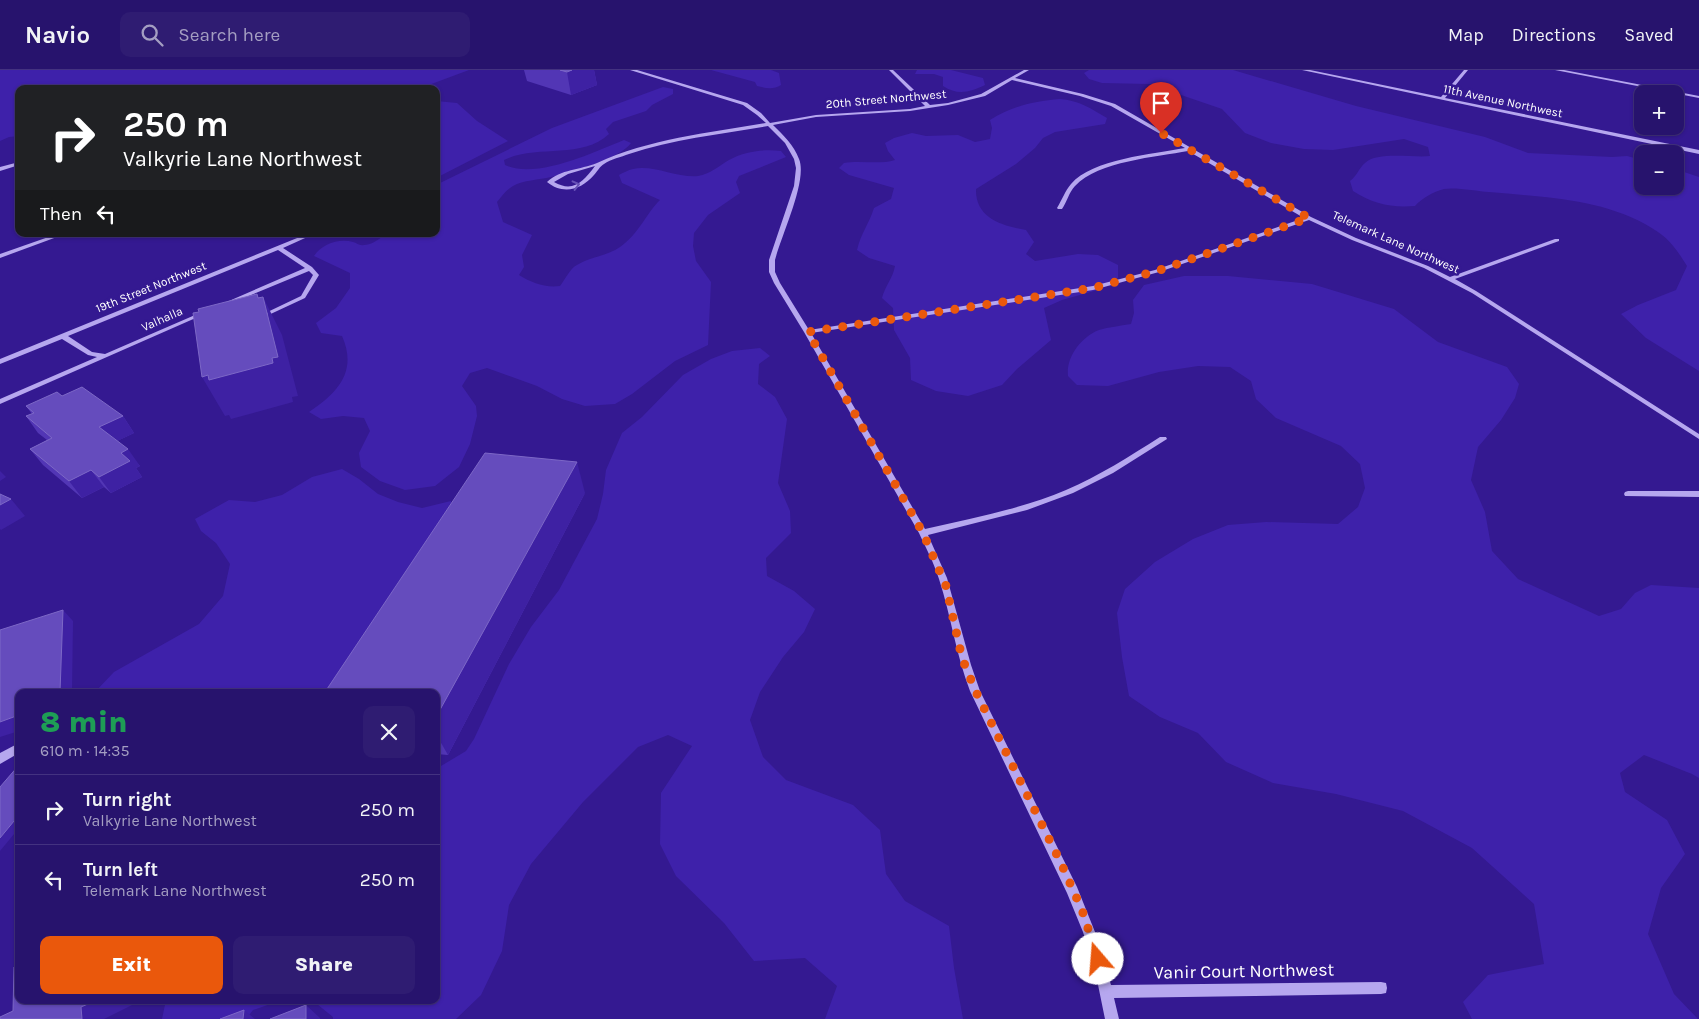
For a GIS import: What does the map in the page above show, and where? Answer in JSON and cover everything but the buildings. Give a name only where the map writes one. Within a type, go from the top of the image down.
[{"type":"street","points":[[632,70],[745,104],[769,124],[794,152],[799,168],[794,197],[772,260],[772,272],[777,284],[808,332],[923,533],[946,586],[962,658],[976,692],[1061,863],[1082,910],[1108,992],[1112,1019]]},
{"type":"street","points":[[891,70],[929,107]]},
{"type":"street","name":"20th Street Northwest","points":[[602,162],[586,182],[574,188],[557,187],[550,182],[556,177],[655,144],[824,115],[929,107],[974,98],[1027,70]]},
{"type":"street","name":"11th Avenue Northwest","points":[[1304,70],[1699,152]]},
{"type":"street","points":[[1443,98],[1466,70]]},
{"type":"street","points":[[1557,70],[1699,97]]},
{"type":"street","name":"Telemark Lane Northwest","points":[[1012,79],[1089,97],[1112,105],[1309,218],[1450,279],[1494,304],[1699,437]]},
{"type":"street","points":[[1060,208],[1072,186],[1092,173],[1119,163],[1189,149]]},
{"type":"street","points":[[0,169],[15,164]]},
{"type":"street","points":[[808,332],[1093,288],[1157,271],[1309,218]]},
{"type":"street","points":[[0,256],[54,237]]},
{"type":"street","name":"19th Street Northwest","points":[[0,362],[303,237]]},
{"type":"street","points":[[1450,279],[1557,240]]},
{"type":"street","points":[[250,321],[303,297],[316,275],[310,268],[278,247]]},
{"type":"street","points":[[220,306],[310,268]]},
{"type":"street","name":"Valhalla","points":[[0,402],[211,310]]},
{"type":"street","points":[[63,336],[90,354],[106,356]]},
{"type":"street","points":[[923,533],[1016,510],[1054,498],[1108,473],[1163,439]]},
{"type":"street","points":[[1628,494],[1699,494]]},
{"type":"street","points":[[0,759],[15,750]]},
{"type":"street","name":"Vanir Court Northwest","points":[[1108,992],[1381,988]]},
{"type":"shaded area","points":[[0,70],[469,70],[429,85],[15,85],[15,136],[0,141]]},
{"type":"shaded area","points":[[711,70],[771,70],[779,73],[781,85],[772,88],[757,86],[755,82]]},
{"type":"shaded area","points":[[917,70],[951,70],[983,78],[985,85],[964,92],[954,91],[943,86],[943,77],[934,74],[915,74]]},
{"type":"shaded area","points":[[1089,70],[1233,70],[1356,106],[1485,137],[1528,153],[1627,156],[1634,158],[1634,195],[1684,195],[1684,172],[1699,177],[1699,371],[1646,338],[1621,314],[1676,290],[1687,266],[1678,252],[1659,233],[1627,215],[1569,200],[1460,189],[1444,189],[1436,192],[1424,198],[1415,206],[1383,204],[1353,191],[1350,181],[1363,165],[1371,159],[1386,156],[1430,156],[1428,147],[1404,139],[1333,150],[1304,149],[1271,143],[1245,133],[1222,109],[1149,84],[1102,83],[1089,79],[1084,73]]},
{"type":"shaded area","points":[[663,87],[673,89],[673,94],[652,105],[646,111],[613,122],[606,129],[609,134],[598,142],[585,147],[517,155],[504,160],[505,165],[518,169],[548,167],[565,163],[624,140],[631,143],[617,154],[594,164],[551,177],[517,184],[508,189],[497,202],[503,222],[532,235],[522,255],[524,267],[519,275],[539,284],[549,286],[560,286],[574,267],[582,262],[615,250],[627,242],[660,200],[622,183],[619,175],[631,169],[648,168],[682,175],[698,176],[710,172],[729,160],[748,153],[768,150],[781,151],[786,157],[739,176],[736,182],[740,193],[708,215],[694,233],[693,246],[696,261],[711,282],[708,345],[675,361],[632,394],[615,404],[585,406],[562,399],[537,386],[487,368],[470,373],[462,386],[476,406],[477,416],[470,444],[459,467],[435,486],[405,490],[380,481],[361,467],[359,453],[370,431],[364,418],[343,416],[321,419],[309,412],[336,389],[346,371],[348,360],[342,336],[321,333],[316,323],[336,308],[350,288],[350,273],[314,256],[326,245],[342,241],[361,245],[369,244],[382,237],[440,237],[440,183],[552,128]]},
{"type":"shaded area","points":[[1060,99],[1079,103],[1096,111],[1107,118],[1105,124],[1055,132],[1043,138],[1035,148],[1016,164],[976,189],[977,199],[985,214],[992,219],[1008,226],[1026,230],[1034,242],[1026,254],[1035,261],[1078,254],[1098,255],[1118,265],[1118,278],[1101,289],[1062,300],[1044,308],[1051,340],[1017,369],[1002,385],[968,396],[936,391],[911,380],[910,358],[894,330],[893,308],[882,298],[895,266],[869,258],[857,250],[874,208],[891,199],[894,188],[849,175],[839,168],[844,163],[895,160],[885,143],[894,138],[912,133],[926,136],[958,135],[975,142],[990,139],[992,128],[990,120],[1024,105]]},
{"type":"shaded area","points":[[440,101],[457,103],[477,121],[508,141],[440,176]]},
{"type":"shaded area","points":[[1184,276],[1228,276],[1312,284],[1394,309],[1438,342],[1507,367],[1519,384],[1515,398],[1501,420],[1478,447],[1471,480],[1485,512],[1492,551],[1518,579],[1599,616],[1621,609],[1635,593],[1651,585],[1699,588],[1699,778],[1644,755],[1620,773],[1625,792],[1667,820],[1685,854],[1661,888],[1648,934],[1674,994],[1698,1019],[1472,1019],[1463,1002],[1488,975],[1544,964],[1534,904],[1472,848],[1403,811],[1336,794],[1273,783],[1226,762],[1198,733],[1160,717],[1129,696],[1117,613],[1125,589],[1155,562],[1193,539],[1228,525],[1266,522],[1338,524],[1358,507],[1365,488],[1360,464],[1341,446],[1276,418],[1256,399],[1251,381],[1230,367],[1198,366],[1159,372],[1108,386],[1077,385],[1068,376],[1069,362],[1072,355],[1086,337],[1099,330],[1131,324],[1134,313],[1133,300],[1144,285]]},
{"type":"shaded area","points":[[760,348],[770,356],[759,364],[758,384],[775,397],[787,419],[778,483],[790,511],[791,533],[766,558],[767,576],[794,591],[815,609],[804,632],[783,657],[760,692],[750,720],[763,757],[786,780],[853,805],[880,830],[886,874],[905,901],[949,926],[963,1019],[825,1019],[837,986],[805,958],[754,961],[724,923],[676,876],[660,844],[661,793],[692,746],[668,735],[638,747],[583,802],[531,864],[509,905],[502,951],[481,995],[456,1019],[333,1019],[317,1004],[440,1004],[440,767],[466,751],[474,739],[509,664],[531,627],[559,590],[597,519],[606,470],[622,433],[642,417],[683,375],[711,359],[732,351]]},
{"type":"shaded area","points":[[342,469],[378,494],[398,502],[422,508],[451,501],[452,526],[356,689],[98,689],[114,672],[199,624],[223,596],[230,564],[216,543],[201,531],[195,519],[229,500],[255,502],[282,495],[312,477]]},
{"type":"shaded area","points":[[165,1004],[270,1004],[253,1010],[246,1019],[162,1019]]},
{"type":"route","points":[[1098,959],[1082,910],[1061,863],[1000,743],[962,658],[946,586],[939,567],[923,533],[808,332],[1093,288],[1157,271],[1309,218],[1161,133]]}]
